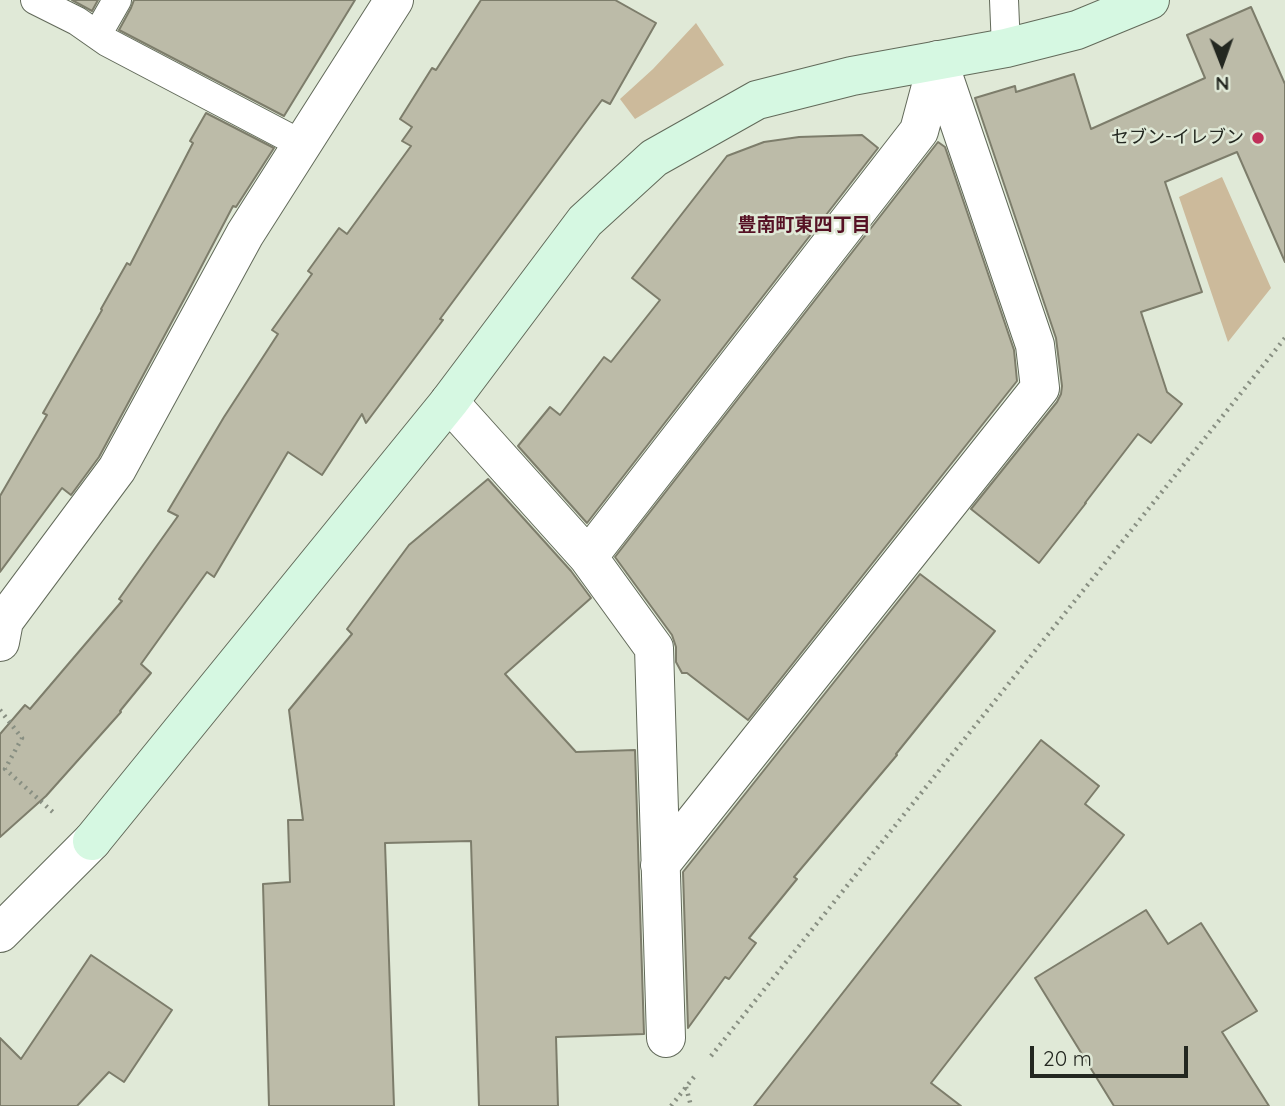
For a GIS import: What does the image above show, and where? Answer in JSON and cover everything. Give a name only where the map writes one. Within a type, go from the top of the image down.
[{"type":"street","points":[[0,642],[4,621],[117,469],[245,234],[394,0]]},
{"type":"street","points":[[0,933],[92,841],[449,402],[585,221],[654,158],[757,100],[852,76],[1006,48],[1077,30],[1150,0]]},
{"type":"street","points":[[588,557],[919,131],[938,60]]},
{"type":"street","points":[[660,865],[1040,388],[1035,345],[938,60]]},
{"type":"street","points":[[449,402],[588,557],[654,648],[666,1038]]},
{"type":"lane","points":[[35,0],[302,144]]},
{"type":"lane","points":[[97,35],[117,0]]},
{"type":"lane","points":[[1004,0],[1006,48]]},
{"type":"path","points":[[703,1065],[1285,338]]},
{"type":"path","points":[[0,710],[22,738],[5,769],[58,817]]},
{"type":"path","points":[[671,1106],[695,1076]]},
{"type":"shaded area","points":[[696,23],[724,65],[635,119],[620,99],[653,69]]},
{"type":"shaded area","points":[[1222,177],[1271,288],[1228,342],[1179,197]]},
{"type":"building","points":[[72,0],[98,0],[92,11]]},
{"type":"building","points":[[134,0],[355,0],[284,116],[119,30]]},
{"type":"building","points":[[481,0],[615,0],[656,23],[610,104],[602,100],[366,423],[362,414],[322,475],[288,452],[214,577],[207,572],[141,664],[151,673],[121,712],[46,796],[0,837],[0,734],[25,705],[30,709],[122,601],[119,599],[178,516],[168,511],[278,334],[272,330],[312,274],[308,271],[339,228],[347,234],[411,146],[402,141],[412,127],[400,119],[432,68],[436,70]]},
{"type":"building","points":[[1251,7],[1285,84],[1285,262],[1237,152],[1165,182],[1202,292],[1141,312],[1167,392],[1182,404],[1151,443],[1138,434],[1039,563],[971,509],[1057,402],[1062,386],[1056,338],[975,98],[1015,86],[1016,92],[1074,74],[1091,129],[1205,78],[1187,35]]},
{"type":"building","points":[[206,113],[274,148],[236,207],[233,206],[99,457],[71,495],[62,488],[0,572],[0,496],[47,415],[43,413],[101,309],[127,263],[130,265]]},
{"type":"building","points":[[862,135],[878,148],[587,523],[518,446],[550,407],[560,415],[604,357],[611,362],[660,300],[632,278],[727,156],[764,142],[799,137]]},
{"type":"building","points":[[938,142],[945,147],[1014,350],[1017,381],[748,720],[687,673],[682,673],[676,662],[676,647],[672,635],[615,557]]},
{"type":"building","points":[[488,479],[571,571],[591,598],[505,674],[576,752],[635,750],[644,1034],[556,1037],[558,1106],[479,1106],[471,841],[385,843],[394,1106],[269,1106],[263,884],[290,882],[288,820],[303,820],[289,710],[352,634],[347,629],[409,545]]},
{"type":"building","points":[[920,574],[995,631],[897,755],[794,877],[797,879],[749,938],[756,943],[729,979],[725,977],[688,1028],[683,872]]},
{"type":"building","points":[[1041,740],[1099,786],[1085,804],[1124,835],[931,1083],[961,1106],[754,1106]]},
{"type":"building","points":[[1146,910],[1168,944],[1201,923],[1257,1011],[1222,1032],[1269,1106],[1114,1106],[1035,978]]},
{"type":"building","points":[[91,955],[172,1010],[124,1082],[109,1072],[77,1106],[0,1106],[0,1038],[21,1059]]},
{"type":"place","name":"セブン-イレブン","points":[[1258,138]]},
{"type":"district","name":"豊南町東四丁目","points":[[804,225]]}]
